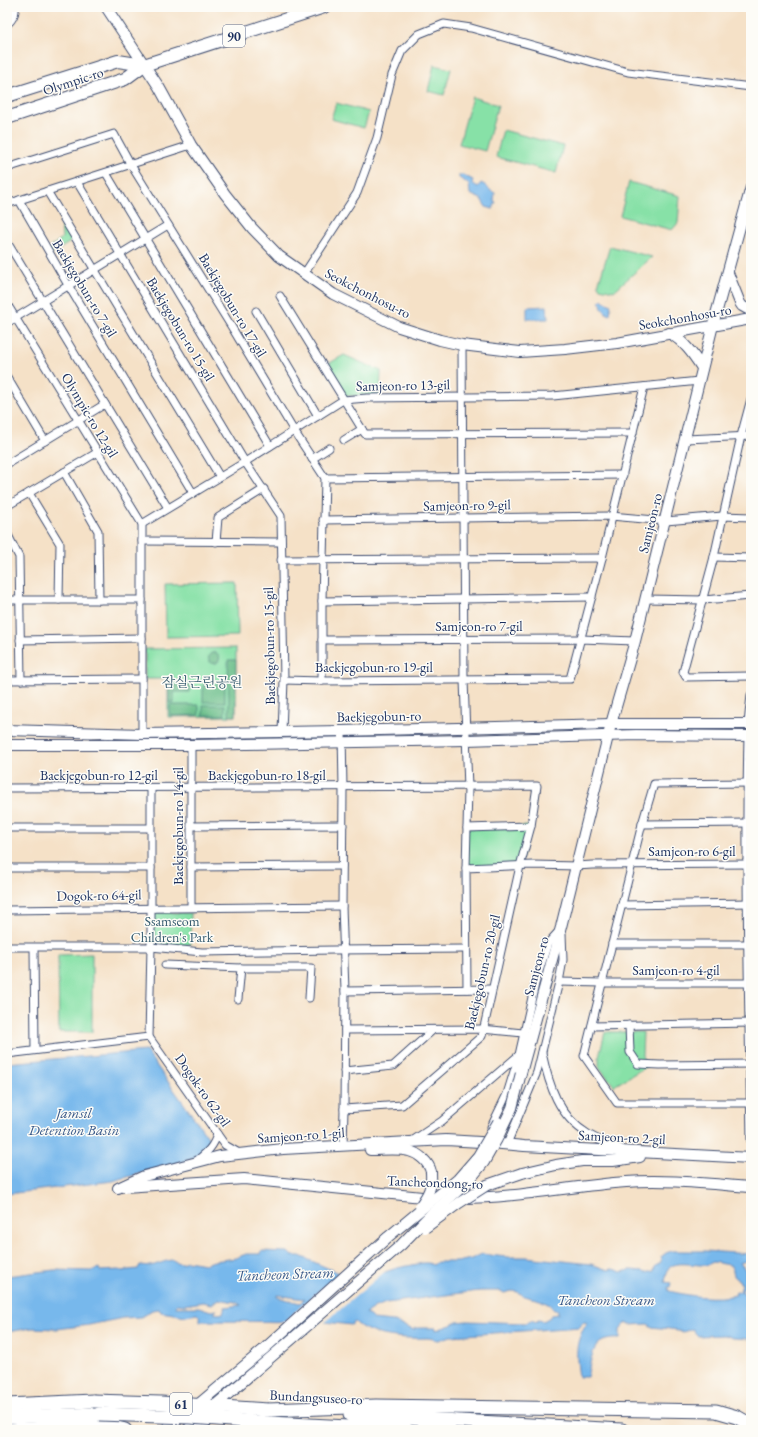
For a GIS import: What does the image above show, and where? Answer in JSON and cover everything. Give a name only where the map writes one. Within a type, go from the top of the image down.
[{"type":"highway","name":"Bundangsuseo-ro","points":[[7,1405],[93,1401],[161,1403],[622,1430]]},
{"type":"highway","points":[[268,1410],[376,1406],[716,1411],[737,1417],[751,1425]]},
{"type":"highway","name":"Bundangsuseo-ro","points":[[7,1417],[99,1414],[190,1417],[407,1430]]},
{"type":"highway","points":[[7,1430],[107,1425],[125,1430]]},
{"type":"main road","name":"Seokchonhosu-ro","points":[[106,7],[159,87],[191,145],[224,194],[252,228],[279,256],[333,294],[399,327],[440,340],[462,345],[520,352],[617,343],[751,319]]},
{"type":"main road","name":"Olympic-ro","points":[[7,118],[125,79],[144,65],[324,7]]},
{"type":"main road","name":"Olympic-ro","points":[[7,96],[118,61],[144,65]]},
{"type":"main road","name":"Samjeon-ro","points":[[521,1073],[561,928],[611,724],[635,641],[666,521],[713,325],[751,187]]},
{"type":"main road","points":[[728,273],[740,303],[742,306],[751,311]]},
{"type":"main road","points":[[669,333],[677,337],[688,347],[702,368]]},
{"type":"main road","name":"Baekjegobun-ro","points":[[7,730],[142,734],[342,731],[611,724],[750,724]]},
{"type":"main road","name":"Baekjegobun-ro","points":[[7,745],[191,745],[466,740],[609,735],[750,736]]},
{"type":"main road","points":[[388,1237],[458,1179],[478,1156],[494,1131],[521,1073]]},
{"type":"main road","points":[[401,1245],[432,1213],[467,1183],[484,1162],[512,1108],[521,1073]]},
{"type":"main road","name":"Samjeon-ro 1-gil","points":[[118,1188],[144,1176],[194,1162],[239,1153],[298,1148],[446,1140],[491,1144]]},
{"type":"main road","name":"Samjeon-ro 2-gil","points":[[491,1144],[751,1158]]},
{"type":"main road","points":[[165,1430],[263,1350],[388,1237],[419,1207],[429,1192],[432,1184],[430,1166],[420,1156],[408,1150],[324,1151],[298,1148]]},
{"type":"main road","points":[[187,1430],[401,1245],[459,1203],[487,1185],[522,1173],[556,1165],[582,1161],[613,1161],[661,1154]]},
{"type":"main road","name":"Tancheondong-ro","points":[[118,1188],[244,1179],[431,1198],[487,1198],[625,1182],[657,1181],[751,1187]]},
{"type":"main road","points":[[202,1430],[205,1414]]},
{"type":"street","points":[[7,24],[11,21],[16,9],[15,7]]},
{"type":"street","points":[[304,274],[357,193],[377,138],[392,75],[402,51],[419,34],[444,24],[470,28],[628,72],[751,87]]},
{"type":"street","points":[[7,168],[114,134],[131,165]]},
{"type":"street","points":[[7,204],[191,145]]},
{"type":"street","name":"Baekjegobun-ro 17-gil","points":[[131,165],[294,431],[325,478]]},
{"type":"street","points":[[106,173],[270,446]]},
{"type":"street","name":"Baekjegobun-ro 15-gil","points":[[77,182],[245,462],[281,516],[284,680],[282,732]]},
{"type":"street","name":"Baekjegobun-ro 7-gil","points":[[47,191],[220,477]]},
{"type":"street","name":"Baekjegobun-ro 7-gil","points":[[19,200],[68,285],[193,493]]},
{"type":"street","points":[[7,323],[168,225]]},
{"type":"street","points":[[7,242],[168,508]]},
{"type":"street","points":[[280,296],[365,434],[632,433]]},
{"type":"street","name":"Olympic-ro 12-gil","points":[[7,304],[142,524]]},
{"type":"street","points":[[256,311],[318,416]]},
{"type":"street","points":[[462,345],[463,599],[466,728]]},
{"type":"street","points":[[7,377],[45,441]]},
{"type":"street","name":"Samjeon-ro 13-gil","points":[[142,524],[245,462],[343,400],[553,396],[699,381]]},
{"type":"street","points":[[581,639],[644,387]]},
{"type":"street","points":[[751,399],[722,516],[714,557],[683,672],[686,677],[751,676]]},
{"type":"street","points":[[8,460],[45,441],[105,404]]},
{"type":"street","points":[[344,440],[362,429]]},
{"type":"street","points":[[686,438],[751,436]]},
{"type":"street","points":[[312,459],[329,448]]},
{"type":"street","points":[[7,506],[98,452]]},
{"type":"street","points":[[64,472],[98,532],[99,600]]},
{"type":"street","points":[[322,681],[323,520],[325,478],[623,475]]},
{"type":"street","points":[[216,542],[219,516],[264,489]]},
{"type":"street","points":[[28,493],[60,544],[59,600]]},
{"type":"street","name":"Samjeon-ro 9-gil","points":[[323,520],[612,516],[666,521],[722,516],[751,517]]},
{"type":"street","points":[[142,524],[142,734]]},
{"type":"street","points":[[7,533],[19,557],[21,680]]},
{"type":"street","points":[[142,541],[281,542]]},
{"type":"street","points":[[714,557],[751,558]]},
{"type":"street","points":[[281,560],[602,558]]},
{"type":"street","points":[[646,599],[703,600],[751,596]]},
{"type":"street","points":[[322,601],[592,597]]},
{"type":"street","points":[[7,600],[142,600]]},
{"type":"street","points":[[20,640],[142,638]]},
{"type":"street","name":"Baekjegobun-ro 19-gil","points":[[284,680],[570,679],[581,639]]},
{"type":"street","name":"Samjeon-ro 7-gil","points":[[322,640],[581,639],[635,641]]},
{"type":"street","points":[[7,680],[142,679]]},
{"type":"street","points":[[750,724],[751,695]]},
{"type":"street","name":"Baekjegobun-ro 20-gil","points":[[466,728],[468,788],[466,828],[467,989]]},
{"type":"street","name":"Baekjegobun-ro 18-gil","points":[[342,731],[342,906],[345,991],[343,1146]]},
{"type":"street","points":[[750,736],[749,944],[751,1141]]},
{"type":"street","name":"Baekjegobun-ro 14-gil","points":[[191,745],[191,907]]},
{"type":"street","name":"Samjeon-ro 6-gil","points":[[633,865],[642,824],[654,784],[749,782]]},
{"type":"street","name":"Baekjegobun-ro 20-gil","points":[[344,1109],[402,1105],[482,1036],[482,1029],[520,866],[531,826],[537,786],[468,788]]},
{"type":"street","name":"Baekjegobun-ro 12-gil","points":[[7,788],[191,788]]},
{"type":"street","name":"Baekjegobun-ro 14-gil","points":[[150,788],[151,908]]},
{"type":"street","name":"Baekjegobun-ro 18-gil","points":[[191,788],[468,788]]},
{"type":"street","points":[[642,824],[749,823]]},
{"type":"street","points":[[191,826],[343,825]]},
{"type":"street","points":[[466,828],[531,826]]},
{"type":"street","points":[[7,828],[150,828]]},
{"type":"street","name":"Samjeon-ro 6-gil","points":[[577,866],[749,864]]},
{"type":"street","points":[[633,865],[584,1056],[617,1104],[751,1103]]},
{"type":"street","points":[[191,866],[342,866]]},
{"type":"street","points":[[466,868],[577,866]]},
{"type":"street","points":[[7,868],[151,868]]},
{"type":"street","points":[[622,905],[749,903]]},
{"type":"street","points":[[191,907],[342,906]]},
{"type":"street","name":"Dogok-ro 64-gil","points":[[7,910],[191,907]]},
{"type":"street","points":[[7,1054],[149,1037],[151,908]]},
{"type":"street","points":[[506,1144],[531,1086],[542,1051],[563,960],[561,928]]},
{"type":"street","points":[[480,1142],[492,1124],[507,1094],[519,1055],[535,984],[548,943],[561,928]]},
{"type":"street","points":[[612,944],[749,944]]},
{"type":"street","points":[[7,948],[151,947],[202,952],[466,949]]},
{"type":"street","points":[[34,948],[35,1050]]},
{"type":"street","points":[[165,965],[241,968],[311,968],[309,998]]},
{"type":"street","points":[[238,998],[241,968]]},
{"type":"street","name":"Samjeon-ro 4-gil","points":[[558,982],[750,983]]},
{"type":"street","points":[[345,991],[492,989]]},
{"type":"street","points":[[592,1026],[750,1023]]},
{"type":"street","points":[[629,1025],[630,1052],[638,1064],[750,1064]]},
{"type":"street","points":[[345,1030],[482,1029],[523,1033]]},
{"type":"street","points":[[344,1071],[393,1066],[433,1030]]},
{"type":"street","name":"Dogok-ro 62-gil","points":[[149,1037],[225,1145],[239,1153]]},
{"type":"street","points":[[542,1051],[548,1082],[558,1104],[572,1121],[587,1134],[628,1152]]},
{"type":"street","points":[[410,1142],[442,1121],[519,1055]]},
{"type":"street","points":[[194,1162],[208,1151],[215,1142],[217,1134]]},
{"type":"green space","points":[[434,65],[451,69],[444,95],[428,91]]},
{"type":"green space","points":[[472,97],[498,105],[485,151],[459,144]]},
{"type":"green space","points":[[336,103],[369,112],[364,128],[331,119]]},
{"type":"green space","points":[[503,130],[563,146],[556,173],[496,157]]},
{"type":"green space","points":[[629,182],[680,196],[678,223],[672,230],[620,216]]},
{"type":"green space","points":[[64,222],[75,239],[53,253],[49,248],[62,238],[61,225]]},
{"type":"green space","points":[[610,246],[652,257],[614,291],[600,288],[598,285]]},
{"type":"green space","points":[[344,355],[381,371],[380,395],[344,396],[326,365]]},
{"type":"green space","points":[[237,583],[238,636],[166,637],[165,584]]},
{"type":"green space","name":"잠실근린공원","points":[[236,648],[236,716],[168,717],[168,679],[145,679],[145,649]]},
{"type":"green space","points":[[212,653],[216,653],[218,654],[218,662],[212,663],[209,660],[209,656]]},
{"type":"green space","points":[[228,660],[236,660],[236,716],[229,716]]},
{"type":"green space","points":[[169,685],[189,685],[189,692],[174,692],[174,703],[169,703]]},
{"type":"green space","points":[[203,685],[225,685],[225,702],[203,702]]},
{"type":"green space","points":[[170,705],[199,705],[199,715],[170,716]]},
{"type":"green space","points":[[203,705],[225,705],[225,715],[203,715]]},
{"type":"green space","points":[[531,826],[520,866],[466,868],[467,828]]},
{"type":"green space","name":"Ssamseom Children's Park","points":[[154,912],[191,913],[190,945],[153,944]]},
{"type":"green space","points":[[92,954],[92,1032],[59,1032],[58,955]]},
{"type":"green space","points":[[605,1032],[643,1032],[642,1056],[647,1066],[614,1086],[599,1067],[599,1057]]},
{"type":"water","points":[[459,175],[463,175],[473,180],[472,183],[478,187],[481,183],[483,184],[495,193],[494,201],[496,202],[493,209],[486,207],[481,199],[470,194],[469,184],[459,178]]},
{"type":"water","points":[[602,299],[611,305],[610,314],[608,315],[601,307],[602,305],[599,302]]},
{"type":"water","points":[[547,306],[548,319],[527,319],[527,307]]},
{"type":"water","name":"Jamsil Detention Basin","points":[[146,1051],[210,1140],[200,1157],[113,1181],[7,1194],[7,1063]]},
{"type":"water","name":"Tancheon Stream","points":[[261,1251],[288,1252],[292,1256],[300,1256],[339,1273],[385,1272],[423,1263],[433,1265],[437,1262],[457,1262],[471,1259],[482,1254],[591,1264],[608,1270],[612,1269],[621,1272],[631,1270],[643,1271],[645,1273],[654,1271],[655,1267],[661,1262],[661,1257],[672,1251],[705,1251],[751,1254],[751,1264],[746,1261],[740,1263],[746,1270],[746,1285],[749,1288],[743,1288],[742,1292],[751,1294],[751,1339],[733,1338],[724,1335],[697,1336],[693,1329],[683,1332],[679,1330],[652,1327],[648,1324],[630,1325],[626,1323],[620,1330],[620,1339],[611,1339],[598,1344],[592,1354],[587,1377],[579,1377],[577,1349],[580,1337],[587,1323],[585,1322],[582,1323],[580,1327],[451,1336],[439,1340],[379,1334],[362,1327],[355,1322],[351,1325],[325,1322],[200,1321],[200,1317],[197,1314],[186,1316],[161,1312],[159,1309],[152,1310],[141,1317],[123,1318],[89,1325],[57,1329],[32,1328],[7,1332],[7,1276],[54,1270],[92,1271],[99,1268],[100,1271],[123,1271],[138,1269],[140,1265],[150,1266],[173,1260],[181,1263],[187,1261],[205,1264],[214,1261],[236,1258],[246,1254],[260,1254]],"holes":[[[713,1262],[730,1265],[735,1278],[742,1283],[740,1292],[735,1293],[736,1295],[711,1297],[694,1296],[669,1291],[668,1287],[670,1287],[671,1283],[665,1282],[667,1272],[670,1267],[678,1264],[707,1265]],[[480,1291],[501,1291],[504,1293],[512,1291],[518,1292],[524,1296],[540,1300],[550,1305],[554,1310],[558,1310],[558,1314],[551,1315],[543,1321],[538,1320],[536,1322],[531,1320],[525,1323],[467,1321],[457,1322],[436,1330],[436,1328],[415,1328],[414,1330],[392,1321],[373,1319],[366,1313],[375,1307],[386,1303]],[[277,1295],[304,1299],[300,1303],[277,1297]],[[218,1299],[235,1302],[241,1305],[225,1307],[223,1313],[219,1314],[214,1313],[217,1310],[211,1311],[199,1307],[176,1307],[177,1304],[184,1305],[203,1302],[212,1304]]]},
{"type":"pier","points":[[388,1269],[323,1324],[280,1325],[342,1271]]}]
